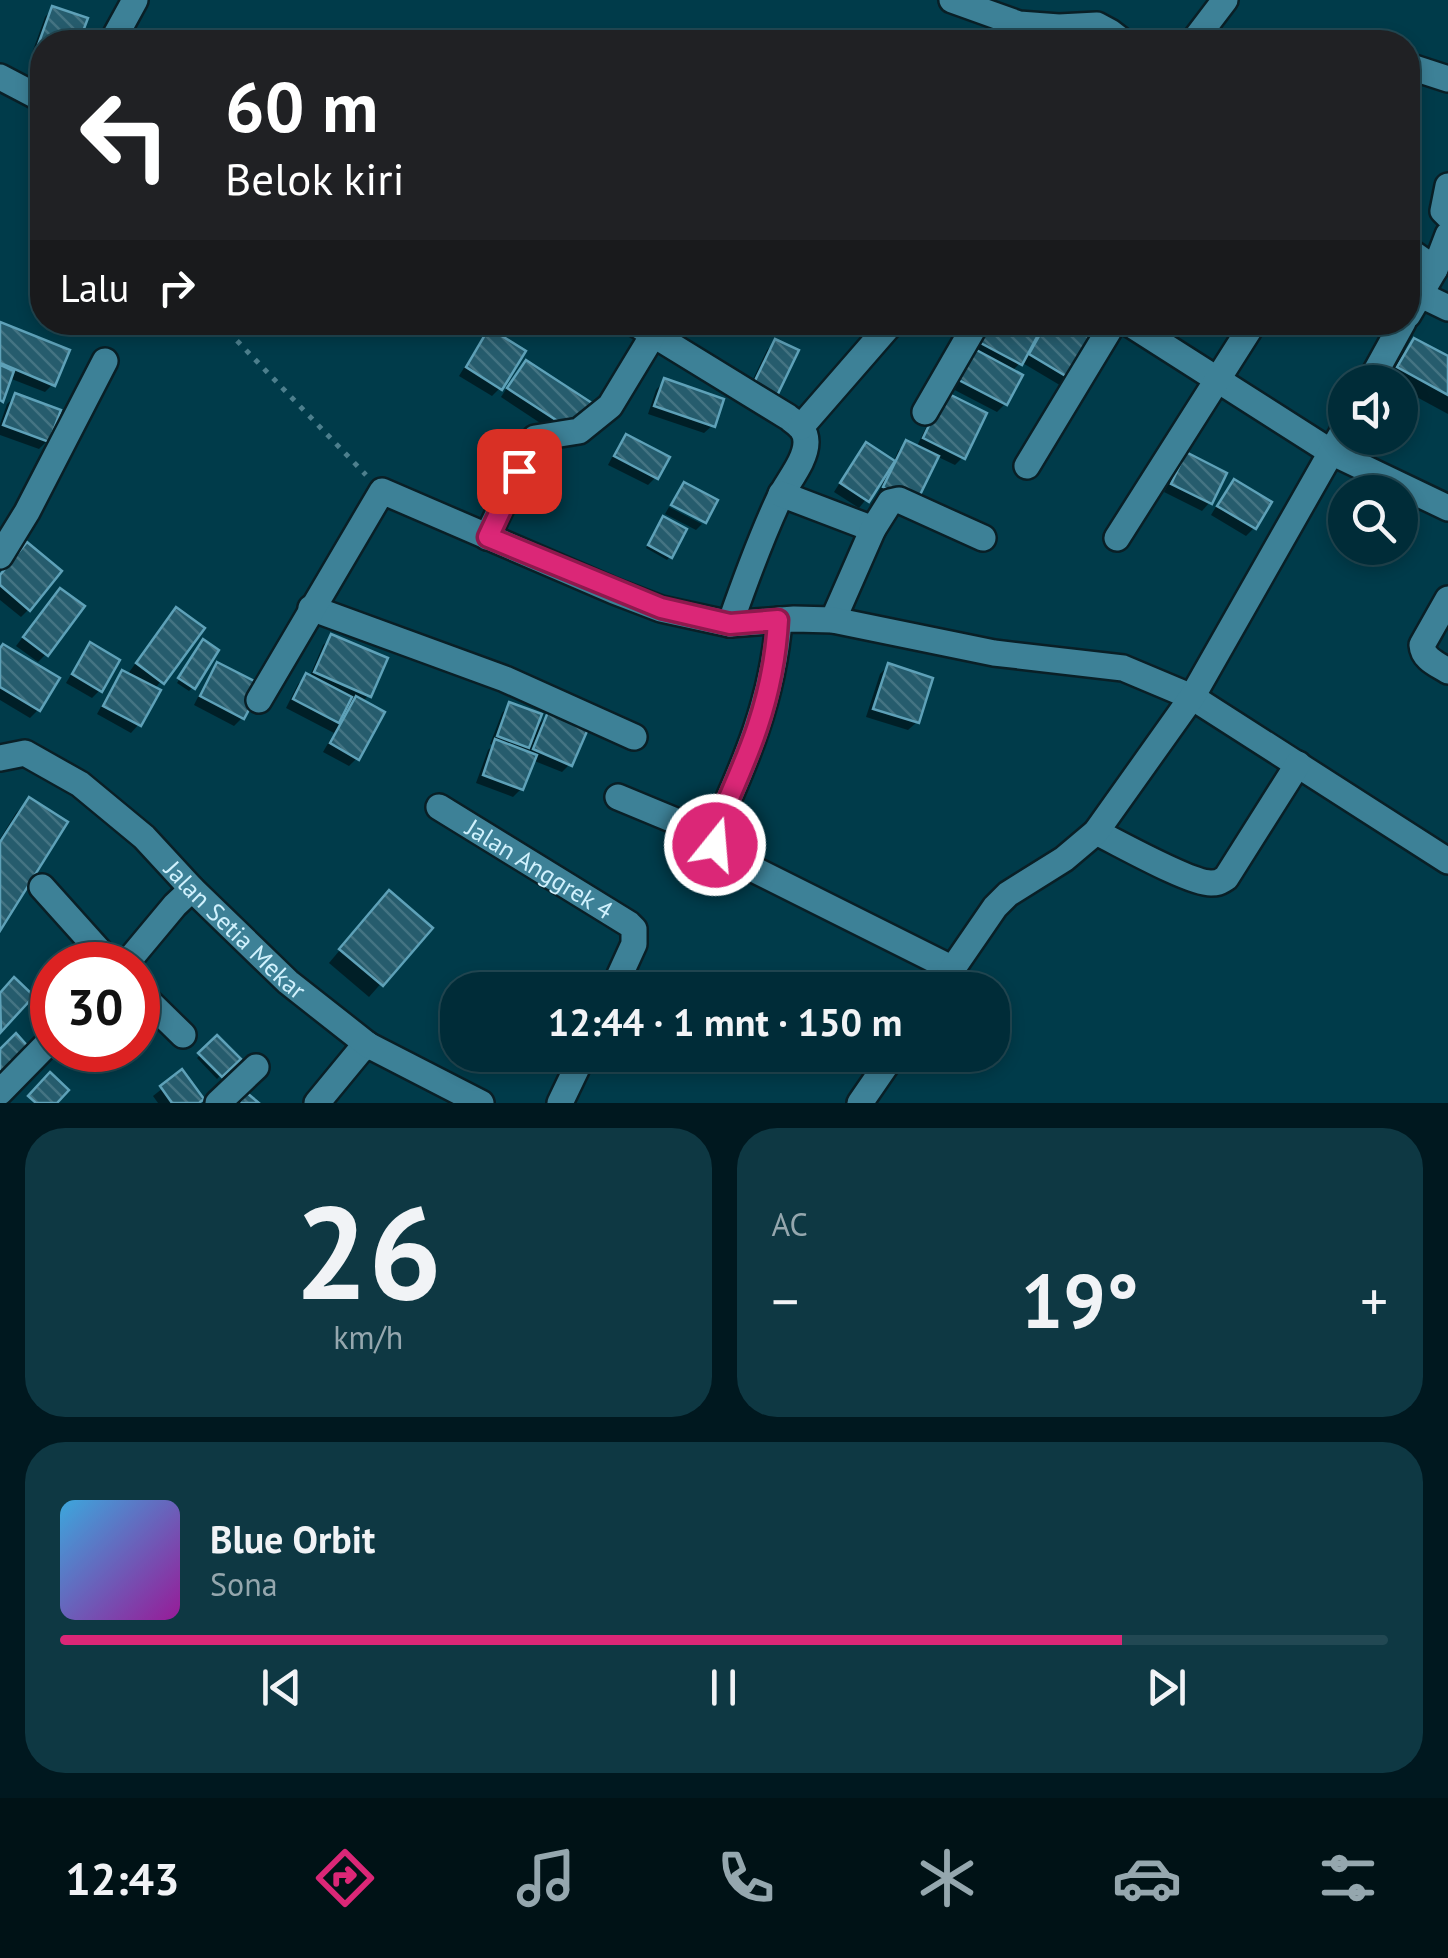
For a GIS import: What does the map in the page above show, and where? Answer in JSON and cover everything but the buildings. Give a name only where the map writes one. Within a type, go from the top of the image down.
[{"type":"street","points":[[119,30],[136,0]]},
{"type":"street","points":[[952,0],[1019,24],[1097,26],[1106,30]]},
{"type":"street","points":[[1201,30],[1225,0]]},
{"type":"street","points":[[1420,70],[1448,79]]},
{"type":"street","points":[[0,77],[30,92]]},
{"type":"street","points":[[1420,293],[1435,269],[1448,235]]},
{"type":"street","points":[[1420,258],[1435,269]]},
{"type":"street","points":[[1420,305],[1448,308]]},
{"type":"street","points":[[488,537],[535,438],[579,431],[610,406],[640,335]]},
{"type":"street","points":[[653,335],[801,427],[806,440],[752,561],[730,624]]},
{"type":"street","points":[[801,427],[881,335]]},
{"type":"street","points":[[924,412],[969,335]]},
{"type":"street","points":[[1028,466],[1106,335]]},
{"type":"street","points":[[1147,335],[1328,449]]},
{"type":"street","points":[[1118,538],[1246,335]]},
{"type":"street","points":[[1379,365],[1396,335]]},
{"type":"street","points":[[0,556],[27,512],[104,362]]},
{"type":"street","points":[[950,972],[1008,894],[1064,859],[1096,832],[1192,697],[1330,455]]},
{"type":"street","points":[[1338,455],[1448,508]]},
{"type":"street","points":[[259,700],[382,491],[661,608],[730,624],[833,620],[994,653],[1123,668],[1192,697],[1448,861]]},
{"type":"street","points":[[781,494],[873,529]]},
{"type":"street","points":[[833,620],[873,529],[890,502],[899,500],[983,538]]},
{"type":"street","points":[[1448,599],[1422,645],[1422,652],[1448,671]]},
{"type":"street","points":[[312,608],[505,679],[634,738]]},
{"type":"street","points":[[778,620],[777,652],[764,710],[712,836],[715,845],[933,972]]},
{"type":"street","name":"Jalan Setia Mekar","points":[[0,758],[25,753],[80,784],[144,837],[288,982],[368,1045],[481,1103]]},
{"type":"street","points":[[1096,832],[1188,877],[1217,883],[1226,878],[1298,764]]},
{"type":"street","points":[[618,797],[712,836]]},
{"type":"street","name":"Jalan Anggrek 4","points":[[438,807],[629,924],[634,930],[634,944],[621,972]]},
{"type":"street","points":[[42,888],[91,942]]},
{"type":"street","points":[[144,942],[192,889]]},
{"type":"street","points":[[160,1013],[183,1035]]},
{"type":"street","points":[[317,1103],[368,1045]]},
{"type":"street","points":[[0,1092],[30,1061]]},
{"type":"street","points":[[218,1103],[256,1067]]},
{"type":"street","points":[[560,1103],[574,1072]]},
{"type":"street","points":[[860,1103],[881,1072]]},
{"type":"path","points":[[232,335],[382,491]]},
{"type":"route","points":[[519,471],[488,537],[661,608],[730,624],[778,620],[777,652],[764,710],[712,836],[715,845]]}]
